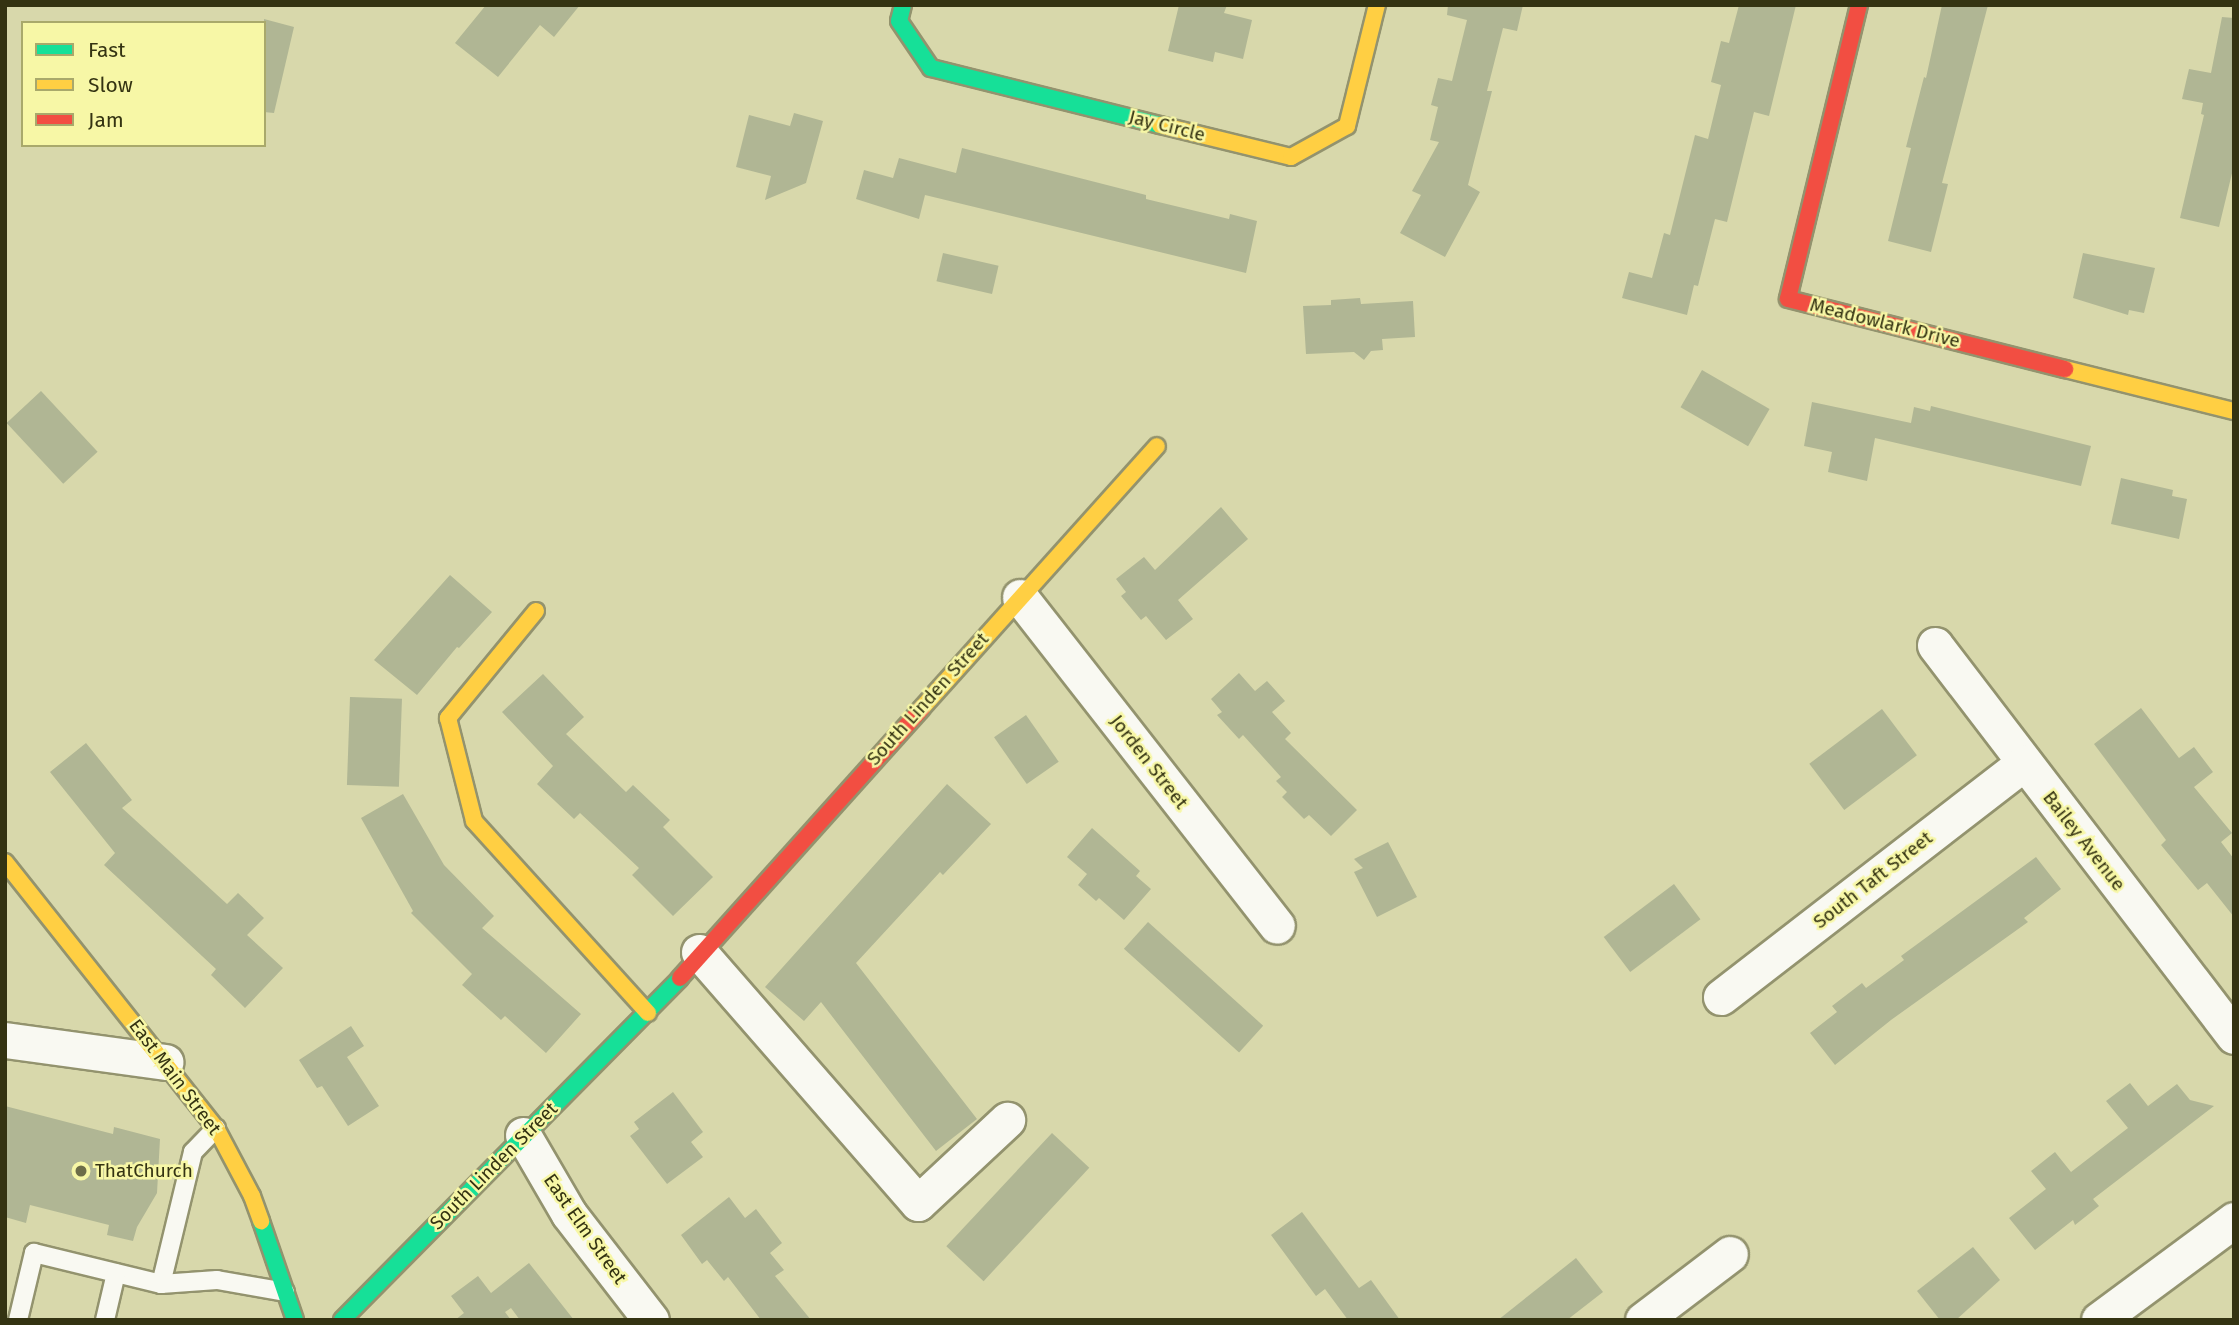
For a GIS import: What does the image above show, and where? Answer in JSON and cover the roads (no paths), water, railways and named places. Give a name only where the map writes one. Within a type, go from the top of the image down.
[{"type":"street","name":"Jay Circle","points":[[903,5],[899,21],[931,68],[1291,157],[1347,126],[1377,5]]},
{"type":"street","name":"Meadowlark Drive","points":[[1859,5],[1788,299],[2234,411]]},
{"type":"street","name":"South Linden Street","points":[[342,1320],[523,1135],[648,1013],[699,952],[1157,446]]},
{"type":"street","name":"Jorden Street","points":[[1020,597],[1277,926]]},
{"type":"street","points":[[536,611],[448,718],[474,821],[648,1013]]},
{"type":"street","name":"Bailey Avenue","points":[[1935,645],[2234,1036]]},
{"type":"street","name":"South Taft Street","points":[[1721,997],[2024,763]]},
{"type":"street","name":"East Main Street","points":[[5,862],[216,1128],[252,1196],[295,1320]]},
{"type":"street","points":[[699,952],[918,1203],[1007,1121]]},
{"type":"street","points":[[5,1040],[166,1062]]},
{"type":"street","name":"East Elm Street","points":[[523,1135],[569,1214],[651,1320]]},
{"type":"street","points":[[2099,1320],[2234,1220]]},
{"type":"street","points":[[1643,1320],[1730,1254]]},
{"type":"lane","points":[[161,1284],[194,1152],[216,1128]]},
{"type":"lane","points":[[18,1320],[34,1252],[161,1284],[217,1280],[285,1292]]},
{"type":"lane","points":[[105,1320],[116,1273]]},
{"type":"place","name":"ThatChurch","points":[[81,1171]]}]
